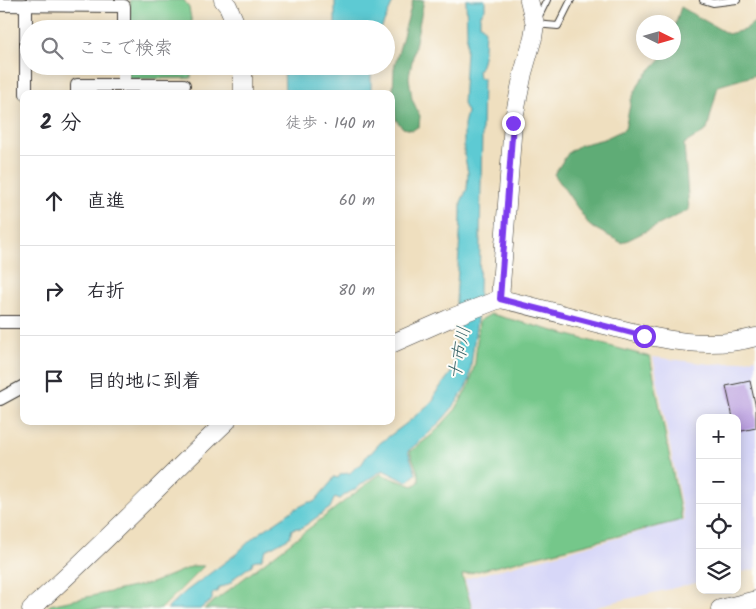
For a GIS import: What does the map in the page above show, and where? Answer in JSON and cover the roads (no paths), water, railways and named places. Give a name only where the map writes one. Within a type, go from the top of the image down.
[{"type":"street","points":[[223,0],[234,20]]},
{"type":"street","points":[[495,301],[513,123],[523,73],[533,38],[534,24],[529,0]]},
{"type":"street","points":[[0,5],[124,6],[124,20]]},
{"type":"street","points":[[26,5],[26,20]]},
{"type":"street","points":[[26,75],[26,90]]},
{"type":"street","points":[[124,75],[124,85]]},
{"type":"street","points":[[244,75],[244,90]]},
{"type":"street","points":[[77,90],[77,84],[184,85],[183,90]]},
{"type":"street","points":[[395,342],[495,301],[644,336],[677,341],[721,343],[756,337]]},
{"type":"street","points":[[0,322],[20,322]]},
{"type":"street","points":[[0,400],[20,388]]},
{"type":"street","points":[[32,609],[223,425]]},
{"type":"street","points":[[720,609],[756,600]]},
{"type":"lane","points":[[547,0],[534,24],[558,26],[571,0]]},
{"type":"lane","points":[[703,0],[712,4],[737,0]]},
{"type":"water","points":[[335,0],[394,0],[385,20],[335,20]]},
{"type":"water","name":"十市川","points":[[466,0],[485,0],[485,9],[480,16],[480,24],[485,30],[484,51],[478,71],[479,78],[483,78],[479,293],[469,381],[450,411],[426,436],[408,451],[416,474],[407,482],[383,470],[340,499],[335,497],[330,508],[300,529],[292,529],[290,537],[266,550],[261,560],[253,561],[252,565],[234,578],[232,582],[219,587],[217,592],[214,592],[212,595],[212,600],[200,609],[167,609],[185,592],[236,554],[254,537],[295,509],[309,502],[314,502],[334,477],[338,478],[341,474],[350,473],[357,466],[361,465],[368,454],[380,443],[434,400],[435,394],[453,370],[460,326],[456,302],[461,202],[467,189],[468,173],[464,153],[464,124],[467,112],[463,104],[467,33]]},
{"type":"water","points":[[284,75],[371,75],[371,90],[285,90]]}]
